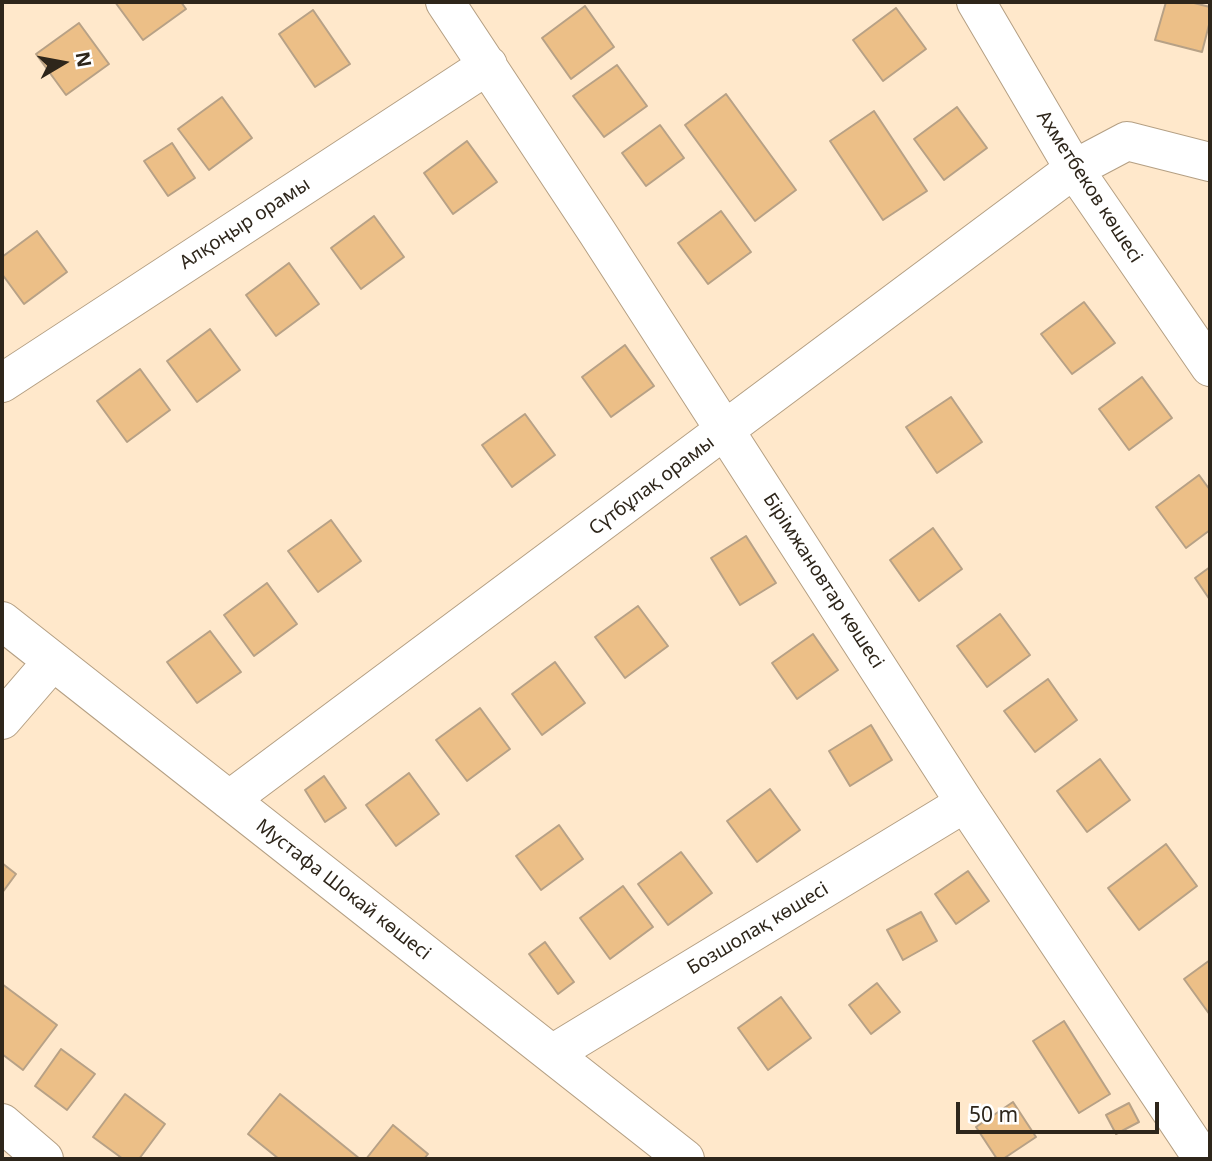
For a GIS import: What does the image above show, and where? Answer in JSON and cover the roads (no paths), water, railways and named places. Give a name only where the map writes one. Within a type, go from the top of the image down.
[{"type":"street","name":"Бірімжановтар көшесі","points":[[445,2],[726,431],[1194,1156]]},
{"type":"street","name":"Ахметбеков көшесі","points":[[976,2],[1074,169],[1210,367]]},
{"type":"street","name":"Алқоңыр орамы","points":[[2,383],[488,65]]},
{"type":"street","name":"Cүтбұлақ орамы","points":[[229,800],[1074,169],[1127,141],[1210,162]]},
{"type":"street","name":"Мустафа Шокай көшесі","points":[[2,621],[685,1159]]},
{"type":"street","points":[[2,720],[52,662]]},
{"type":"street","name":"Бозшолақ көшесі","points":[[552,1054],[965,803]]},
{"type":"street","points":[[2,1123],[44,1159]]}]
